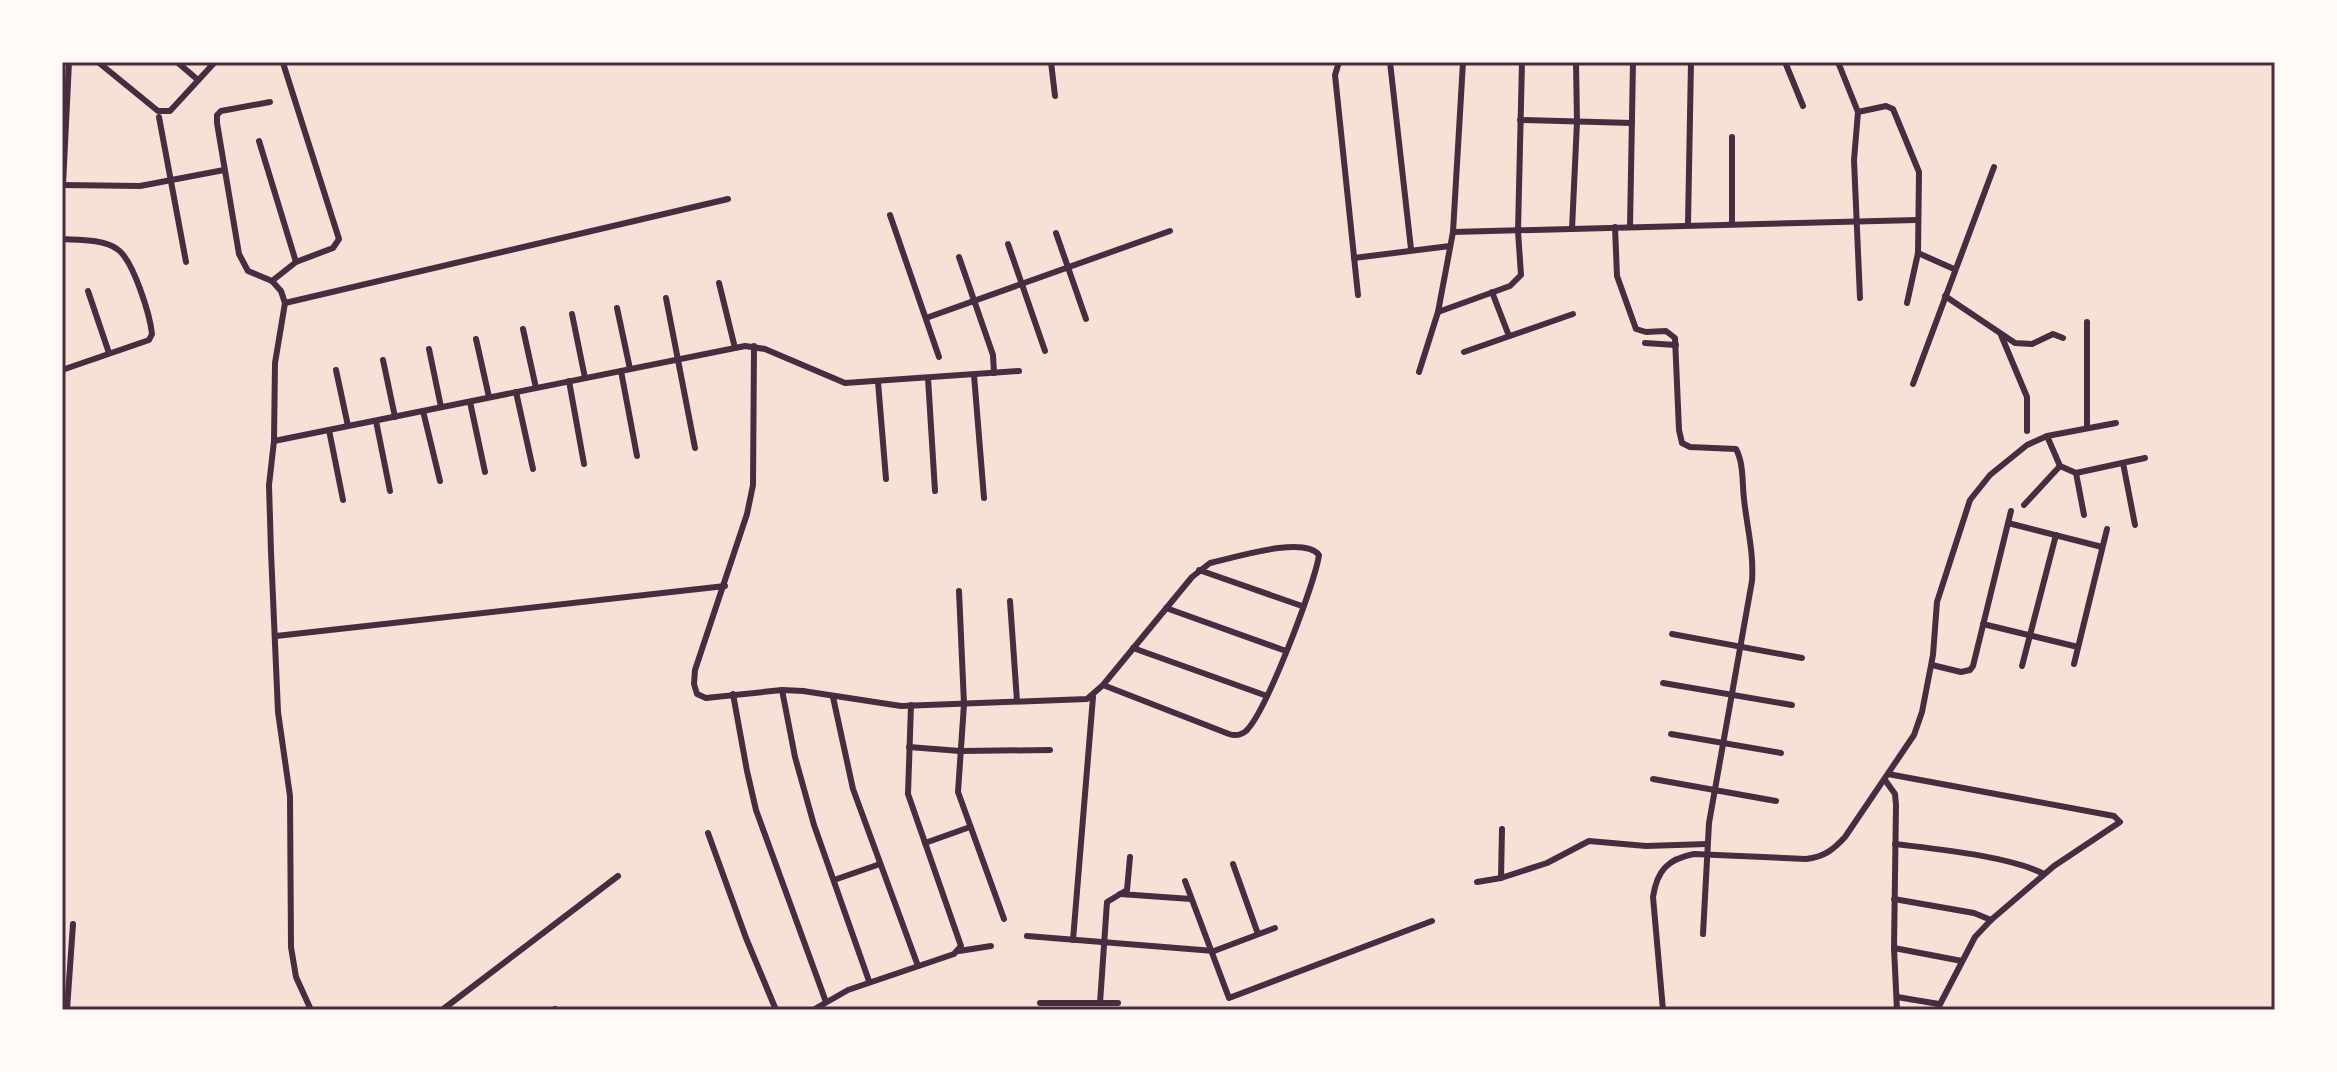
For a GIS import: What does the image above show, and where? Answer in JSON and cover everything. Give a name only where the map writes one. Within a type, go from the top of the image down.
[{"type":"street","points":[[69,62],[63,185],[119,187],[224,170]]},
{"type":"street","points":[[98,62],[158,111],[170,111],[215,62]]},
{"type":"street","points":[[177,62],[198,80]]},
{"type":"street","points":[[1051,62],[1055,96]]},
{"type":"street","points":[[1339,62],[1335,75],[1358,295]]},
{"type":"street","points":[[1390,62],[1411,249]]},
{"type":"street","points":[[1419,372],[1438,312],[1453,232],[1463,62]]},
{"type":"street","points":[[1438,312],[1515,283],[1521,275],[1518,231],[1522,62]]},
{"type":"street","points":[[1572,229],[1577,122],[1576,62]]},
{"type":"street","points":[[1630,227],[1633,62]]},
{"type":"street","points":[[1688,224],[1691,62]]},
{"type":"street","points":[[1785,62],[1803,106]]},
{"type":"street","points":[[1838,62],[1858,112],[1854,160],[1860,298]]},
{"type":"street","points":[[272,281],[296,262],[333,248],[339,239],[283,63]]},
{"type":"street","points":[[270,102],[226,109],[217,115],[224,170],[243,265],[248,271],[272,281],[281,291],[285,303],[275,363],[274,441],[269,485],[278,712],[286,749],[290,796],[291,947],[296,977],[311,1010]]},
{"type":"street","points":[[1858,112],[1886,106],[1893,109],[1919,172],[1918,253],[1907,303]]},
{"type":"street","points":[[159,117],[186,262]]},
{"type":"street","points":[[1520,120],[1632,123]]},
{"type":"street","points":[[1732,137],[1732,223]]},
{"type":"street","points":[[259,141],[296,262]]},
{"type":"street","points":[[1913,384],[1994,167]]},
{"type":"street","points":[[285,303],[728,199]]},
{"type":"street","points":[[890,215],[939,357]]},
{"type":"street","points":[[1453,232],[1917,220]]},
{"type":"street","points":[[1615,227],[1617,276],[1636,329],[1666,331],[1675,338],[1682,443],[1690,447],[1730,447],[1736,449],[1741,461],[1753,561],[1707,844],[1703,934]]},
{"type":"street","points":[[926,318],[1170,231]]},
{"type":"street","points":[[1056,233],[1086,319]]},
{"type":"street","points":[[62,239],[106,244],[126,258],[134,273],[152,334],[149,340],[62,369]]},
{"type":"street","points":[[1008,244],[1045,351]]},
{"type":"street","points":[[1354,258],[1450,246]]},
{"type":"street","points":[[1918,253],[1954,269]]},
{"type":"street","points":[[959,257],[993,355],[994,373]]},
{"type":"street","points":[[719,283],[735,348]]},
{"type":"street","points":[[88,291],[109,353]]},
{"type":"street","points":[[1492,292],[1509,336]]},
{"type":"street","points":[[1945,296],[2015,343],[2032,344],[2053,334],[2063,338]]},
{"type":"street","points":[[666,298],[695,448]]},
{"type":"street","points":[[617,308],[630,369]]},
{"type":"street","points":[[572,314],[585,378]]},
{"type":"street","points":[[1464,352],[1573,314]]},
{"type":"street","points":[[2087,322],[2087,428]]},
{"type":"street","points":[[523,329],[536,388]]},
{"type":"street","points":[[2001,335],[2027,397],[2027,431]]},
{"type":"street","points":[[476,339],[489,397]]},
{"type":"street","points":[[1645,343],[1676,345]]},
{"type":"street","points":[[274,441],[754,346],[845,383],[1019,371]]},
{"type":"street","points":[[754,346],[753,485],[725,586],[695,670],[697,694],[706,698],[782,690],[803,691],[879,704],[911,705],[1078,701],[1093,696],[1199,570],[1210,563],[1288,546],[1306,546],[1319,555],[1286,651],[1267,696],[1247,730],[1235,736],[1103,685]]},
{"type":"street","points":[[429,349],[441,407]]},
{"type":"street","points":[[383,360],[395,417]]},
{"type":"street","points":[[336,370],[348,426]]},
{"type":"street","points":[[621,371],[637,456]]},
{"type":"street","points":[[974,375],[984,498]]},
{"type":"street","points":[[928,378],[935,491]]},
{"type":"street","points":[[569,381],[584,464]]},
{"type":"street","points":[[878,382],[886,479]]},
{"type":"street","points":[[516,392],[533,469]]},
{"type":"street","points":[[470,402],[485,472]]},
{"type":"street","points":[[423,411],[440,481]]},
{"type":"street","points":[[376,421],[390,491]]},
{"type":"street","points":[[1663,1010],[1653,897],[1656,881],[1664,866],[1678,857],[1706,854],[1820,857],[1831,851],[1845,837],[1914,735],[1932,665],[1937,602],[1970,500],[1990,475],[2013,454],[2047,436],[2116,423]]},
{"type":"street","points":[[329,430],[343,500]]},
{"type":"street","points":[[2047,436],[2060,466],[2076,473],[2145,458]]},
{"type":"street","points":[[2123,463],[2135,525]]},
{"type":"street","points":[[2024,505],[2060,466]]},
{"type":"street","points":[[2076,473],[2084,515]]},
{"type":"street","points":[[1932,665],[1961,672],[1970,670],[2011,511]]},
{"type":"street","points":[[2008,523],[2102,547]]},
{"type":"street","points":[[2074,664],[2107,529]]},
{"type":"street","points":[[2022,666],[2056,535]]},
{"type":"street","points":[[1199,570],[1302,606]]},
{"type":"street","points":[[276,636],[725,586]]},
{"type":"street","points":[[959,591],[964,704],[958,792],[1004,919]]},
{"type":"street","points":[[1010,601],[1017,701]]},
{"type":"street","points":[[1166,608],[1286,651]]},
{"type":"street","points":[[1983,624],[2078,647]]},
{"type":"street","points":[[1672,634],[1802,658]]},
{"type":"street","points":[[1133,648],[1267,696]]},
{"type":"street","points":[[1663,683],[1792,705]]},
{"type":"street","points":[[782,690],[795,757],[869,981]]},
{"type":"street","points":[[733,694],[756,810],[826,1002]]},
{"type":"street","points":[[1073,940],[1093,696]]},
{"type":"street","points":[[833,697],[853,789],[918,966]]},
{"type":"street","points":[[911,705],[908,794],[961,939],[959,951]]},
{"type":"street","points":[[1671,734],[1781,753]]},
{"type":"street","points":[[909,747],[960,751],[1050,750]]},
{"type":"street","points":[[1886,777],[1895,794],[1894,948],[1897,1010]]},
{"type":"street","points":[[1886,777],[2043,801],[2119,818],[2119,825],[2044,874],[1991,920],[1975,937],[1938,1007],[1897,997]]},
{"type":"street","points":[[1653,779],[1776,801]]},
{"type":"street","points":[[925,843],[970,827]]},
{"type":"street","points":[[1501,878],[1502,829]]},
{"type":"street","points":[[708,833],[776,1010]]},
{"type":"street","points":[[1477,882],[1501,878],[1547,863],[1589,841],[1646,846],[1707,844]]},
{"type":"street","points":[[1895,844],[1994,860],[2036,869],[2044,874]]},
{"type":"street","points":[[1100,1003],[1107,902],[1127,890],[1130,857]]},
{"type":"street","points":[[834,880],[880,864]]},
{"type":"street","points":[[1233,864],[1258,934]]},
{"type":"street","points":[[445,1009],[618,876]]},
{"type":"street","points":[[1185,881],[1229,998],[1432,921]]},
{"type":"street","points":[[1120,894],[1191,899]]},
{"type":"street","points":[[1894,899],[1974,913],[1991,920]]},
{"type":"street","points":[[67,1010],[73,924]]},
{"type":"street","points":[[1027,936],[1212,951],[1275,928]]},
{"type":"street","points":[[813,1010],[869,981],[959,951],[991,946]]},
{"type":"street","points":[[1894,948],[1962,961]]},
{"type":"street","points":[[1040,1003],[1118,1003]]}]
